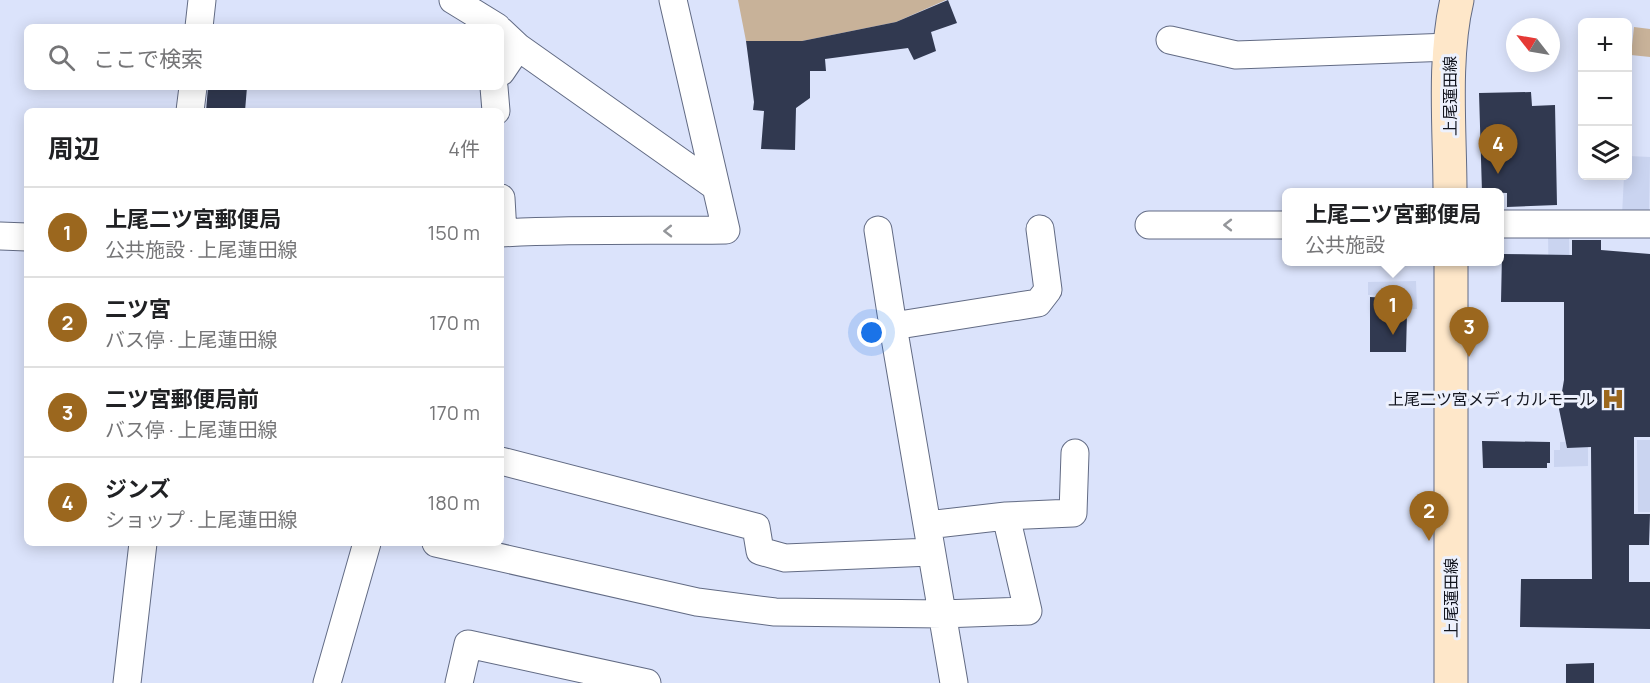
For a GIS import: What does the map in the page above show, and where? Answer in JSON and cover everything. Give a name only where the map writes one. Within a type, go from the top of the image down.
[{"type":"main road","name":"上尾蓮田線","points":[[1450,188],[1450,47],[1452,21],[1457,0]]},
{"type":"main road","name":"上尾蓮田線","points":[[1451,266],[1451,683]]},
{"type":"street","points":[[199,24],[202,0]]},
{"type":"street","points":[[453,0],[492,24]]},
{"type":"street","points":[[504,233],[573,230],[603,232],[726,230],[673,0]]},
{"type":"street","points":[[504,60],[509,39],[716,187]]},
{"type":"street","points":[[1170,40],[1236,55],[1450,47]]},
{"type":"street","points":[[190,108],[193,90]]},
{"type":"street","points":[[494,90],[496,108]]},
{"type":"street","points":[[1504,224],[1650,224]]},
{"type":"street","points":[[1149,225],[1282,225]]},
{"type":"street","points":[[892,326],[1038,303],[1048,290],[1040,229]]},
{"type":"street","points":[[878,230],[892,326],[954,683]]},
{"type":"street","points":[[0,236],[24,237]]},
{"type":"street","points":[[927,525],[1006,516],[1073,513],[1075,453]]},
{"type":"street","points":[[504,462],[756,527],[760,551],[785,558],[931,552]]},
{"type":"street","points":[[449,546],[697,602],[775,612],[942,615],[1028,611],[1006,516]]},
{"type":"street","points":[[127,683],[143,546]]},
{"type":"street","points":[[327,683],[366,546]]},
{"type":"street","points":[[459,683],[468,644],[647,683]]},
{"type":"shaded area","points":[[738,0],[946,0],[896,22],[802,41],[746,41]]},
{"type":"shaded area","points":[[1634,27],[1650,29],[1650,57],[1632,55]]},
{"type":"shaded area","points":[[1632,156],[1650,157],[1649,214],[1622,215],[1624,180],[1632,180]]},
{"type":"shaded area","points":[[1569,233],[1570,301],[1549,301],[1548,234]]},
{"type":"shaded area","points":[[1416,281],[1417,309],[1392,310],[1391,294],[1368,295],[1368,282]]},
{"type":"shaded area","points":[[1637,440],[1650,440],[1650,512],[1638,512]]},
{"type":"shaded area","points":[[1588,441],[1588,466],[1554,467],[1554,450],[1560,450],[1560,442]]},
{"type":"building","points":[[948,0],[957,23],[931,32],[936,51],[914,60],[908,48],[825,59],[826,71],[810,71],[810,98],[796,108],[795,150],[761,149],[764,111],[753,110],[754,102],[746,41],[802,41],[896,22]]},
{"type":"building","points":[[208,90],[247,90],[245,108],[206,108]]},
{"type":"building","points":[[1531,92],[1532,106],[1555,105],[1557,205],[1507,207],[1507,193],[1504,193],[1504,188],[1482,188],[1479,93]]},
{"type":"building","points":[[1572,240],[1601,240],[1601,250],[1650,254],[1650,437],[1634,437],[1634,514],[1650,514],[1649,545],[1629,545],[1629,582],[1650,582],[1650,629],[1520,627],[1521,579],[1592,579],[1591,447],[1567,448],[1559,409],[1564,380],[1564,302],[1501,302],[1502,266],[1504,266],[1504,254],[1572,255]]},
{"type":"building","points":[[1370,297],[1389,298],[1389,313],[1407,313],[1406,352],[1370,352]]},
{"type":"building","points":[[1482,441],[1550,442],[1550,463],[1547,463],[1547,468],[1483,468]]},
{"type":"building","points":[[1594,663],[1594,683],[1566,683],[1566,664]]},
{"type":"place","name":"ジンズ","points":[[1498,174]]},
{"type":"place","name":"上尾二ツ宮郵便局","points":[[1393,335]]},
{"type":"place","name":"二ツ宮郵便局前","points":[[1469,357]]},
{"type":"place","name":"上尾二ツ宮メディカルモール","points":[[1613,399]]},
{"type":"place","name":"二ツ宮","points":[[1429,541]]}]
